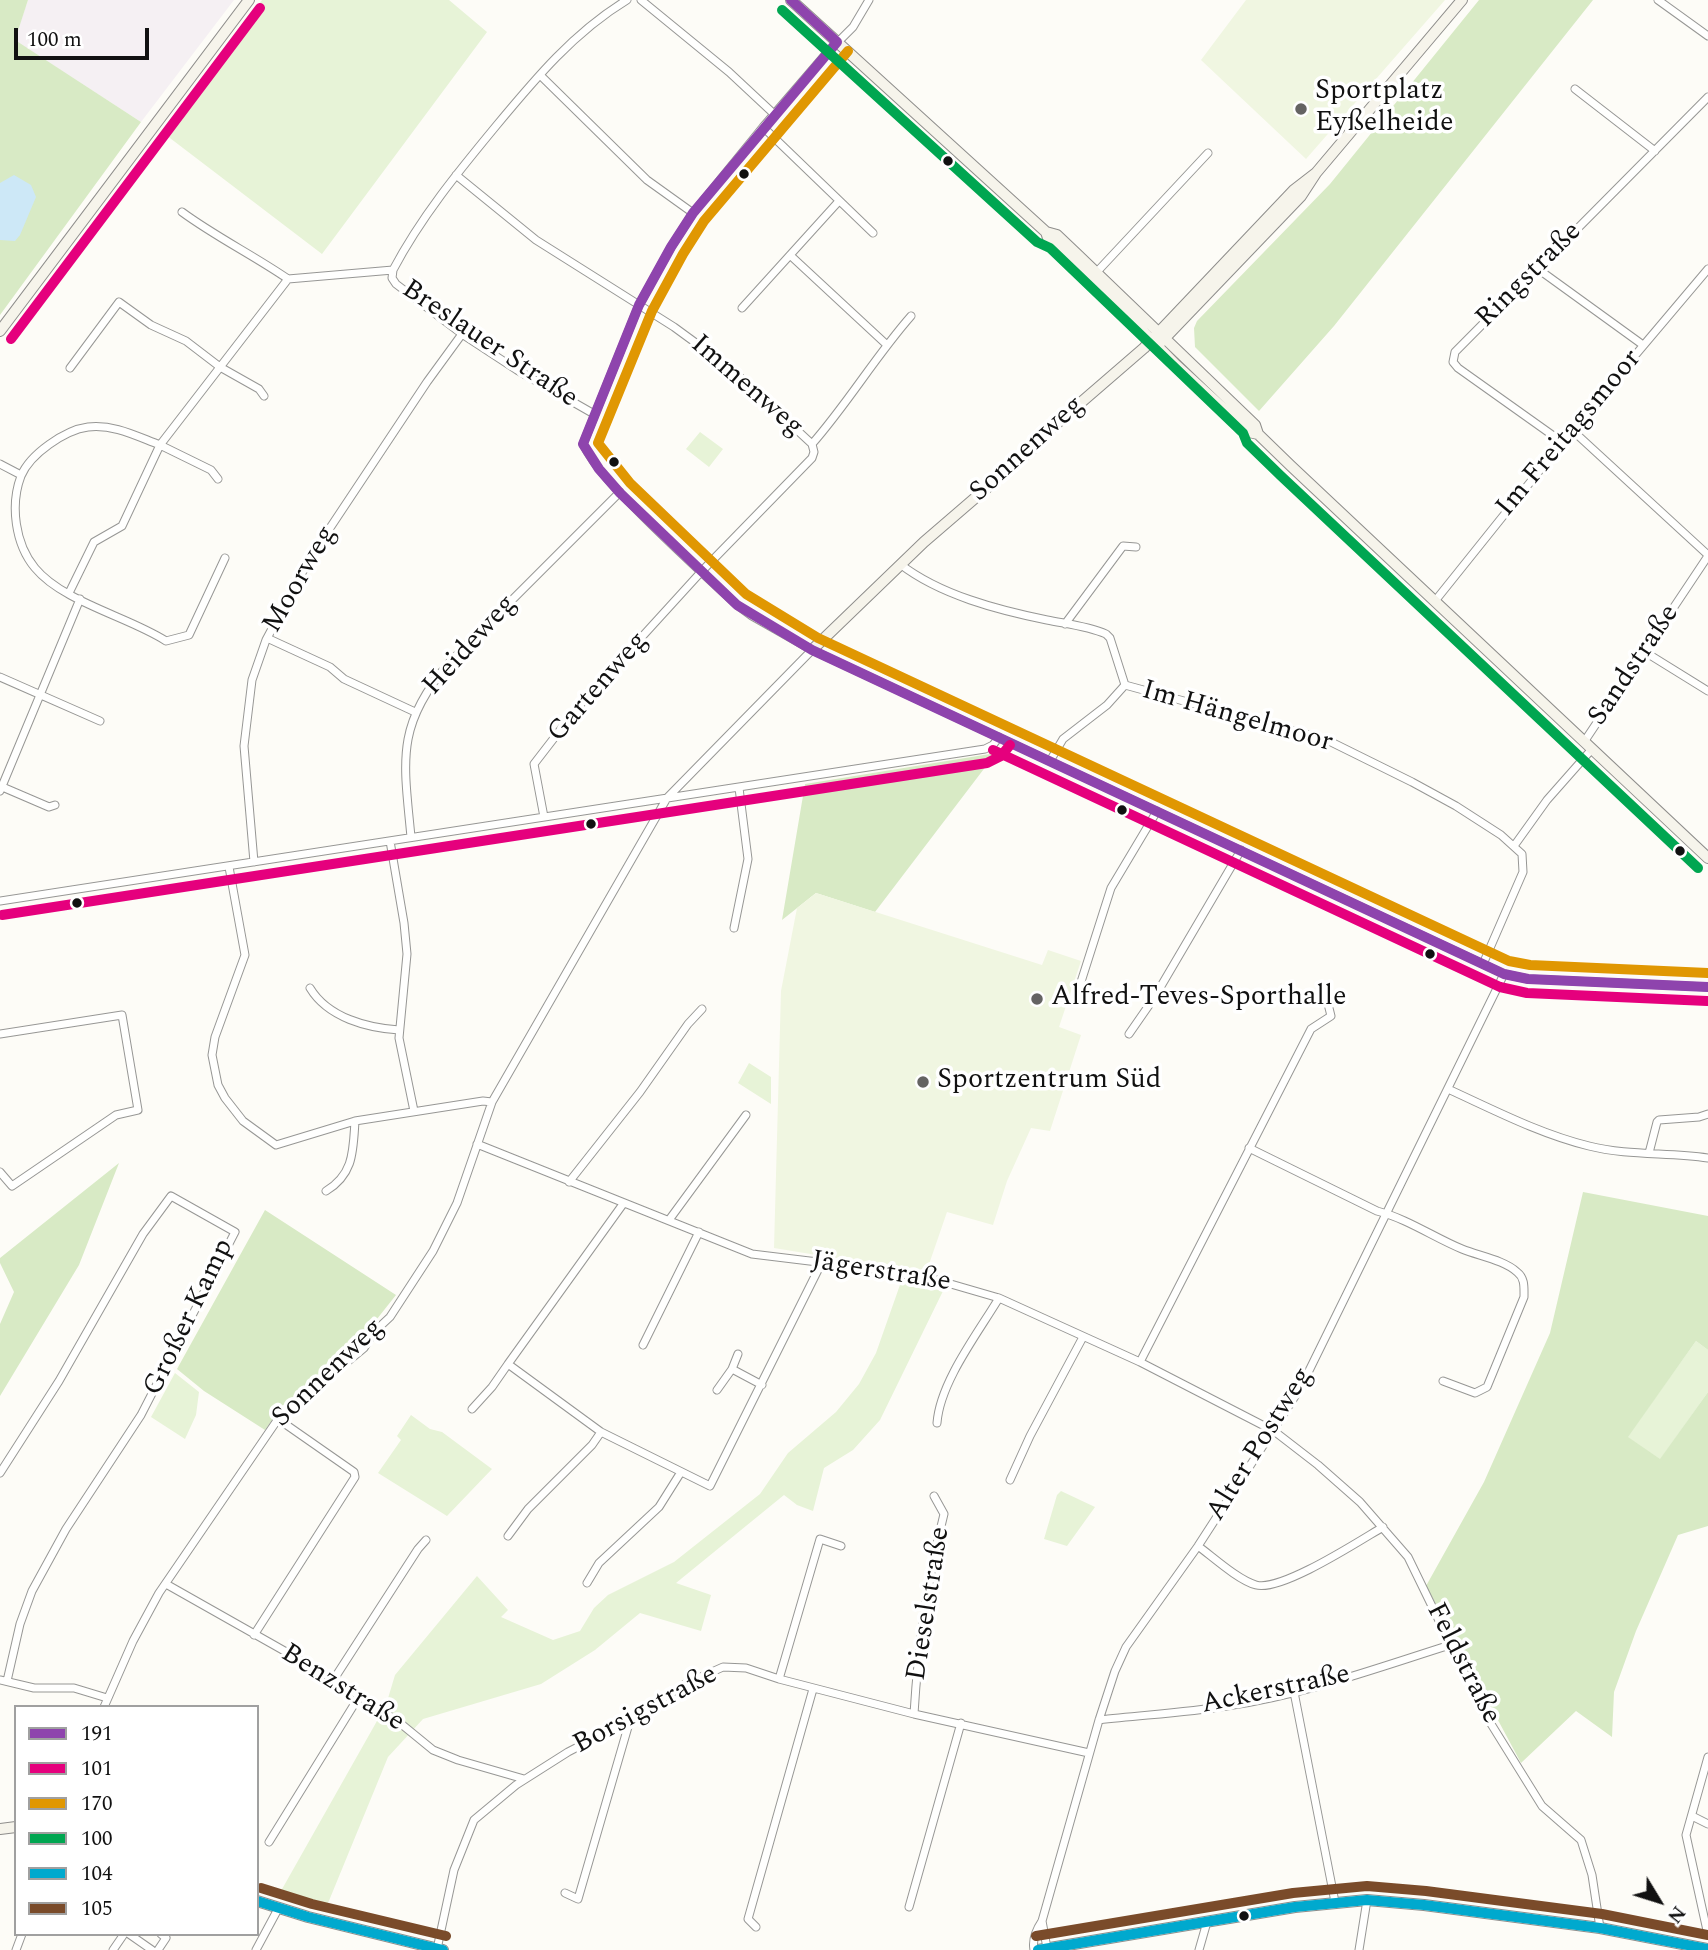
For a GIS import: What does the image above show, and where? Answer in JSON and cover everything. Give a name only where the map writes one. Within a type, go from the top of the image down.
[{"type":"street","points":[[0,331],[248,0]]},
{"type":"street","points":[[182,212],[223,242],[247,252],[288,279],[393,270],[422,218],[540,75],[581,33],[627,0]]},
{"type":"street","points":[[641,0],[729,72],[774,114]]},
{"type":"street","points":[[791,0],[1046,232],[1057,235],[1155,341],[1255,425],[1258,435],[1435,601],[1587,749],[1708,858]]},
{"type":"street","points":[[869,0],[853,27],[774,114],[693,213],[639,305],[583,444],[590,457],[620,492],[701,572],[752,616],[812,650],[1504,974],[1528,979],[1708,987]]},
{"type":"street","name":"Sonnenweg","points":[[105,1705],[133,1641],[166,1584],[278,1419],[364,1348],[373,1332],[390,1317],[433,1251],[457,1203],[492,1102],[667,798],[900,564],[1032,449],[1048,431],[1155,341],[1294,190],[1316,173],[1462,0]]},
{"type":"street","points":[[1658,0],[1708,36]]},
{"type":"street","points":[[540,75],[647,180],[693,213]]},
{"type":"street","points":[[1574,89],[1655,151]]},
{"type":"street","name":"Ringstraße","points":[[1562,442],[1458,368],[1453,362],[1455,352],[1708,97]]},
{"type":"street","points":[[763,127],[873,233]]},
{"type":"street","points":[[1093,276],[1208,153]]},
{"type":"street","name":"Immenweg","points":[[456,175],[536,240],[674,327],[730,368],[812,444],[812,458],[701,572]]},
{"type":"street","points":[[742,308],[839,201]]},
{"type":"street","points":[[791,256],[887,345]]},
{"type":"street","points":[[1538,269],[1643,345]]},
{"type":"street","name":"Im Freitagsmoor","points":[[1435,601],[1562,442],[1708,269]]},
{"type":"street","name":"Breslauer Straße","points":[[393,270],[392,278],[396,284],[462,334],[528,377],[594,414]]},
{"type":"street","points":[[69,593],[94,542],[122,526],[160,445],[288,279]]},
{"type":"street","points":[[70,368],[119,302],[151,325],[186,341],[220,367],[259,388],[264,396]]},
{"type":"street","points":[[812,444],[911,316]]},
{"type":"street","name":"Moorweg","points":[[254,862],[244,746],[253,680],[267,638],[310,558],[462,334]]},
{"type":"street","points":[[218,479],[211,470],[160,445],[112,426],[88,427],[68,431],[57,438],[21,475],[15,517],[19,536],[34,568],[46,579],[80,599],[166,641],[189,635],[225,558]]},
{"type":"street","points":[[1572,430],[1708,555]]},
{"type":"street","points":[[0,464],[21,475]]},
{"type":"street","name":"Heideweg","points":[[411,838],[405,753],[407,738],[415,712],[434,680],[620,492]]},
{"type":"street","points":[[1065,624],[1124,546],[1136,547]]},
{"type":"street","name":"Sandstraße","points":[[1587,749],[1645,652],[1708,555]]},
{"type":"street","points":[[900,564],[912,573],[977,603],[1098,630],[1110,638],[1125,685]]},
{"type":"street","name":"Gartenweg","points":[[544,817],[534,764],[578,707],[701,572]]},
{"type":"street","points":[[55,806],[50,807],[1,788],[80,599]]},
{"type":"street","points":[[267,638],[330,667],[344,679],[415,712]]},
{"type":"street","points":[[1645,652],[1708,691]]},
{"type":"street","points":[[0,677],[100,721]]},
{"type":"street","name":"Im Hängelmoor","points":[[1050,761],[1063,739],[1107,705],[1125,685],[1326,740],[1456,806],[1514,846]]},
{"type":"street","points":[[0,901],[985,749],[993,746],[999,737]]},
{"type":"street","points":[[1483,964],[1523,872],[1521,854],[1514,846],[1587,749]]},
{"type":"street","points":[[734,928],[748,859],[739,788]]},
{"type":"street","points":[[1080,985],[1111,888],[1157,810]]},
{"type":"street","points":[[390,841],[407,954],[400,1030],[405,1074],[414,1111]]},
{"type":"street","points":[[1129,1034],[1154,998],[1241,850]]},
{"type":"street","points":[[229,867],[245,955],[215,1037],[212,1055],[218,1085],[243,1121],[276,1145],[355,1121],[483,1101],[492,1102]]},
{"type":"street","name":"Alter Postweg","points":[[1040,1949],[1042,1921],[1098,1720],[1126,1647],[1198,1546],[1301,1387],[1504,974]]},
{"type":"street","points":[[310,988],[324,1006],[342,1016],[380,1029],[400,1030]]},
{"type":"street","points":[[1140,1362],[1311,1029],[1331,1016],[1328,1004]]},
{"type":"street","points":[[569,1182],[702,1009]]},
{"type":"street","points":[[0,1034],[121,1015],[138,1110],[117,1115],[12,1186],[0,1172]]},
{"type":"street","points":[[1448,1089],[1590,1147],[1626,1153],[1708,1158]]},
{"type":"street","points":[[1649,1153],[1659,1119],[1708,1114]]},
{"type":"street","points":[[669,1220],[746,1115]]},
{"type":"street","points":[[326,1191],[338,1184],[352,1160],[355,1121]]},
{"type":"street","name":"Jägerstraße","points":[[477,1144],[752,1254],[937,1280],[999,1298],[1140,1362],[1274,1431]]},
{"type":"street","points":[[1249,1148],[1520,1274],[1524,1284],[1524,1297],[1487,1387],[1475,1393],[1443,1381]]},
{"type":"street","name":"Großer Kamp","points":[[0,1473],[59,1381],[143,1234],[171,1196],[235,1232],[141,1415],[66,1529],[32,1591],[4,1681],[34,1688],[74,1688],[107,1698]]},
{"type":"street","points":[[472,1409],[509,1364],[623,1204]]},
{"type":"street","points":[[643,1345],[699,1232]]},
{"type":"street","points":[[509,1364],[601,1432],[710,1486],[822,1262]]},
{"type":"street","points":[[937,1423],[938,1407],[961,1361],[999,1298]]},
{"type":"street","points":[[1010,1480],[1030,1436],[1083,1337]]},
{"type":"street","points":[[717,1390],[732,1369],[738,1354]]},
{"type":"street","points":[[732,1369],[762,1385]]},
{"type":"street","points":[[254,1635],[355,1477],[354,1472],[278,1419]]},
{"type":"street","name":"Feldstraße","points":[[1274,1431],[1360,1502],[1408,1557],[1483,1711],[1526,1782],[1542,1806],[1581,1840],[1592,1875],[1600,1928]]},
{"type":"street","points":[[508,1536],[528,1509],[593,1445],[601,1432]]},
{"type":"street","points":[[587,1583],[600,1563],[659,1507],[681,1472]]},
{"type":"street","name":"Dieselstraße","points":[[914,1714],[918,1653],[926,1595],[944,1514],[934,1496]]},
{"type":"street","points":[[1198,1546],[1247,1581],[1270,1586],[1324,1562],[1383,1527]]},
{"type":"street","points":[[779,1679],[820,1539],[841,1546]]},
{"type":"street","points":[[334,1679],[426,1540]]},
{"type":"street","name":"Benzstraße","points":[[166,1584],[360,1695],[433,1749],[458,1760],[524,1779]]},
{"type":"street","name":"Ackerstraße","points":[[1098,1720],[1228,1706],[1294,1692],[1450,1645]]},
{"type":"street","name":"Borsigstraße","points":[[440,1949],[454,1870],[474,1820],[524,1779],[568,1752],[630,1720],[685,1684],[723,1667],[746,1668],[813,1689],[1089,1753]]},
{"type":"street","points":[[756,1927],[748,1919],[813,1689]]},
{"type":"street","points":[[1294,1692],[1335,1902]]},
{"type":"street","points":[[269,1842],[360,1695]]},
{"type":"street","points":[[565,1894],[578,1899],[630,1720]]},
{"type":"street","points":[[909,1907],[961,1723]]},
{"type":"street","points":[[1708,1757],[1686,1835],[1708,1935]]},
{"type":"street","points":[[1692,1816],[1708,1824]]},
{"type":"street","points":[[1359,1950],[1367,1900]]},
{"type":"street","points":[[1040,1949],[1335,1902],[1367,1900],[1600,1928],[1708,1949]]},
{"type":"street","points":[[259,1902],[278,1909],[440,1949]]},
{"type":"street","points":[[256,1950],[278,1909]]},
{"type":"street","name":"Alter Postweg","points":[[1040,1949],[1033,1941],[1042,1921]]},
{"type":"street","points":[[1199,1950],[1207,1922]]},
{"type":"street","points":[[113,1950],[125,1936]]},
{"type":"street","points":[[130,1936],[152,1950]]},
{"type":"street","points":[[158,1950],[166,1938],[164,1936]]},
{"type":"shaded area","points":[[28,0],[234,0],[141,122],[14,40]]},
{"type":"green space","points":[[0,0],[28,0],[15,40],[141,122],[0,315]]},
{"type":"green space","points":[[262,0],[449,0],[487,32],[322,254],[162,132]]},
{"type":"green space","name":"Sportplatz Eyßelheide","points":[[1246,0],[1445,0],[1306,159],[1201,60]]},
{"type":"green space","points":[[1479,0],[1593,0],[1334,326],[1259,411],[1195,347],[1194,328],[1197,321],[1330,184]]},
{"type":"green space","points":[[700,432],[723,449],[709,467],[686,449]]},
{"type":"green space","points":[[996,753],[875,912],[816,893],[782,920],[805,784]]},
{"type":"green space","name":"Sportzentrum Süd","points":[[816,893],[1042,965],[1048,950],[1081,961],[1059,1027],[1081,1035],[1050,1131],[1031,1128],[1007,1181],[993,1225],[947,1212],[926,1273],[774,1248],[781,991],[797,908]]},
{"type":"green space","points":[[749,1063],[771,1077],[771,1104],[738,1083]]},
{"type":"green space","points":[[119,1163],[79,1265],[0,1396],[0,1324],[14,1292],[0,1258]]},
{"type":"green space","points":[[1583,1192],[1708,1216],[1708,1350],[1696,1341],[1628,1437],[1660,1459],[1708,1392],[1708,1526],[1678,1535],[1636,1631],[1614,1692],[1612,1737],[1576,1711],[1521,1763],[1426,1586],[1484,1482],[1550,1333]]},
{"type":"green space","points":[[265,1210],[396,1295],[346,1358],[282,1406],[265,1430],[204,1391],[177,1369]]},
{"type":"green space","points":[[901,1282],[943,1291],[880,1420],[853,1450],[824,1468],[813,1511],[797,1505],[784,1495],[676,1583],[711,1595],[701,1631],[640,1613],[595,1650],[541,1684],[423,1719],[388,1757],[326,1908],[277,1898],[386,1705],[395,1675],[477,1576],[508,1610],[501,1617],[553,1640],[580,1631],[594,1608],[608,1595],[674,1562],[760,1494],[788,1453],[836,1412],[859,1384],[876,1353]]},
{"type":"green space","points":[[1696,1341],[1708,1350],[1708,1392],[1660,1460],[1627,1437]]},
{"type":"green space","points":[[175,1373],[199,1392],[196,1415],[185,1439],[151,1417]]},
{"type":"green space","points":[[411,1415],[430,1429],[442,1432],[492,1469],[447,1516],[378,1473],[401,1440],[397,1436]]},
{"type":"green space","points":[[1061,1491],[1095,1507],[1067,1546],[1044,1539],[1057,1495]]},
{"type":"water","points":[[14,175],[31,185],[36,197],[15,241],[0,240],[0,183]]},
{"type":"transit line","name":"191","points":[[791,0],[837,42]]},
{"type":"transit line","name":"101","points":[[11,339],[260,8]]},
{"type":"transit line","name":"100","points":[[782,10],[1037,242],[1050,248],[1243,433],[1247,443],[1281,476],[1698,868]]},
{"type":"transit line","name":"191","points":[[837,42],[693,213],[639,305],[583,444],[599,469],[620,493],[737,605],[812,650],[1504,974],[1528,979],[1708,987]]},
{"type":"transit line","name":"170","points":[[848,51],[704,221],[652,311],[598,443],[630,483],[746,594],[818,638],[1509,961],[1530,965],[1708,973]]},
{"type":"transit line","name":"101","points":[[2,915],[987,763],[1001,756],[1010,745]]},
{"type":"transit line","name":"101","points":[[993,750],[1500,987],[1527,993],[1707,1001]]},
{"type":"transit line","name":"105","points":[[1036,1936],[1293,1893],[1367,1886],[1602,1914],[1708,1935]]},
{"type":"transit line","name":"105","points":[[261,1888],[312,1904],[446,1936]]},
{"type":"transit line","name":"104","points":[[1038,1950],[1295,1907],[1367,1900],[1600,1928],[1708,1949]]},
{"type":"transit line","name":"104","points":[[259,1902],[308,1917],[443,1950]]},
{"type":"place","name":"Sportplatz Eyßelheide","points":[[1301,109]]},
{"type":"place","name":"Alfred-Teves-Sporthalle","points":[[1037,999]]},
{"type":"place","name":"Sportzentrum Süd","points":[[923,1082]]}]
